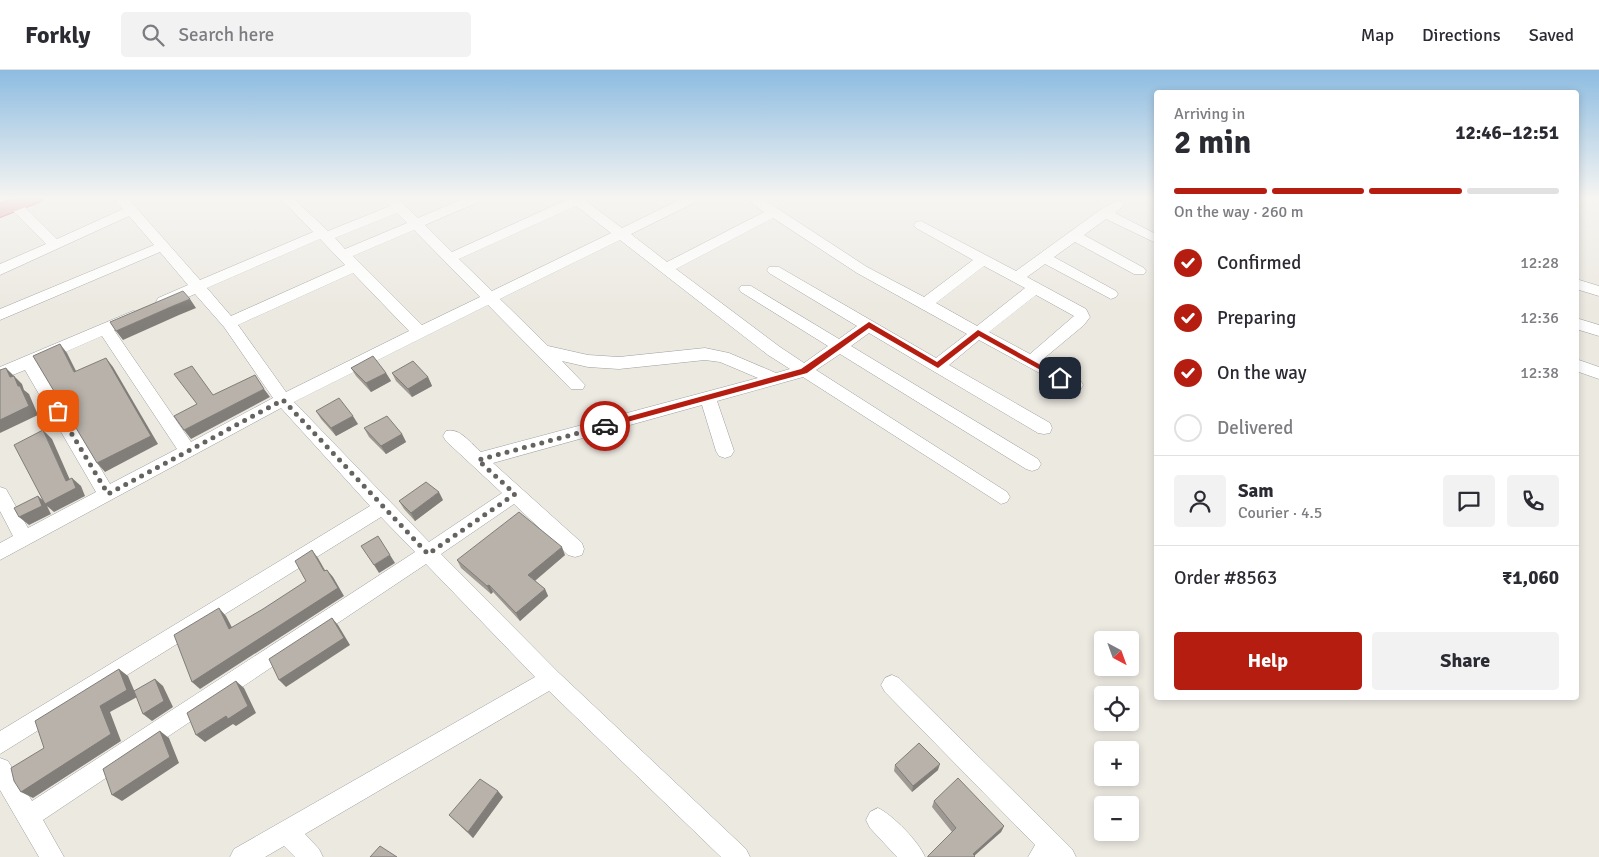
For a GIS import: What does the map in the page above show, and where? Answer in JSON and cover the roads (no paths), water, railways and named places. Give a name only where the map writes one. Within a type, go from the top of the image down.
[{"type":"street","points":[[42,234],[55,245]]},
{"type":"street","points":[[0,270],[55,245],[74,234]]},
{"type":"street","points":[[152,234],[229,323],[283,400],[383,507],[551,680],[738,857]]},
{"type":"street","points":[[343,255],[393,234]]},
{"type":"street","points":[[426,234],[577,385]]},
{"type":"street","points":[[450,258],[502,234]]},
{"type":"street","points":[[0,552],[283,400],[618,234]]},
{"type":"street","points":[[620,234],[774,351],[1001,497]]},
{"type":"street","points":[[665,269],[732,234]]},
{"type":"street","points":[[807,234],[847,260],[1075,386]]},
{"type":"street","points":[[936,234],[1077,310],[1082,317],[1031,361]]},
{"type":"street","points":[[1016,277],[1077,234]]},
{"type":"street","points":[[0,374],[324,235],[419,332]]},
{"type":"street","points":[[1074,236],[1139,271]]},
{"type":"street","points":[[0,315],[163,246]]},
{"type":"street","points":[[1044,257],[1111,294]]},
{"type":"street","points":[[925,304],[982,259]]},
{"type":"street","points":[[229,323],[354,267]]},
{"type":"street","points":[[774,270],[1044,428]]},
{"type":"street","points":[[1579,285],[1599,292]]},
{"type":"street","points":[[938,365],[1036,287]]},
{"type":"street","points":[[746,289],[1032,464]]},
{"type":"street","points":[[1579,323],[1599,331]]},
{"type":"street","points":[[478,460],[804,371],[869,325]]},
{"type":"street","points":[[105,328],[188,451]]},
{"type":"street","points":[[543,351],[588,361],[619,363],[705,354],[723,357],[776,378]]},
{"type":"street","points":[[28,361],[108,494]]},
{"type":"street","points":[[1579,366],[1599,373]]},
{"type":"street","points":[[708,397],[725,450]]},
{"type":"street","points":[[452,436],[575,549]]},
{"type":"street","points":[[0,494],[24,539]]},
{"type":"street","points":[[28,817],[428,554],[515,494]]},
{"type":"street","points":[[0,742],[383,507]]},
{"type":"street","points":[[242,857],[551,680]]},
{"type":"street","points":[[892,686],[1052,853]]},
{"type":"street","points":[[0,769],[52,857]]},
{"type":"street","points":[[878,820],[913,857]]},
{"type":"street","points":[[286,831],[311,857]]}]
